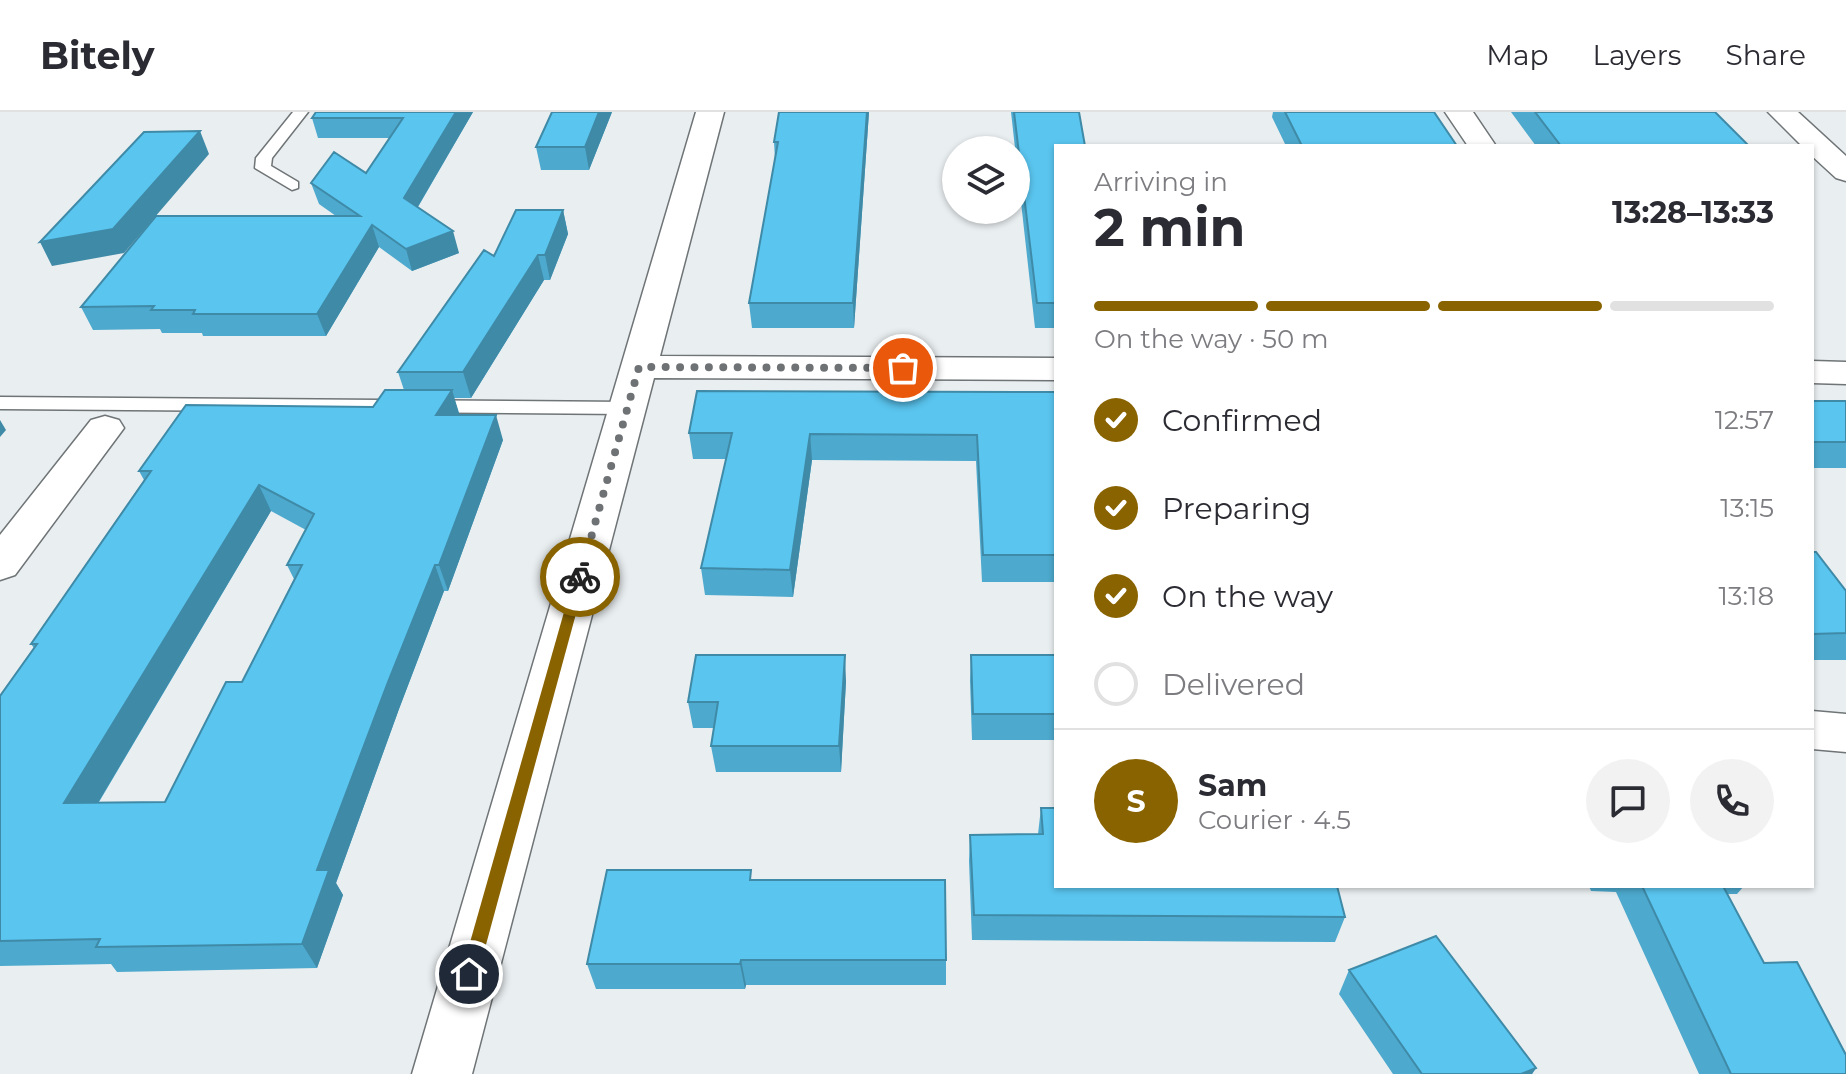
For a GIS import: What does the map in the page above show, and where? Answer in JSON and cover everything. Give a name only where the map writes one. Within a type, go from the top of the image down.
[{"type":"street","points":[[442,1074],[710,112]]},
{"type":"street","points":[[1459,112],[1481,144]]},
{"type":"street","points":[[1782,112],[1846,172]]},
{"type":"street","points":[[633,387],[1054,369]]},
{"type":"street","points":[[1814,372],[1846,373]]},
{"type":"street","points":[[0,565],[105,428]]},
{"type":"street","points":[[1814,730],[1846,733]]},
{"type":"lane","points":[[292,185],[263,168],[264,158],[301,112]]},
{"type":"lane","points":[[0,403],[633,387]]},
{"type":"building","points":[[316,112],[456,112],[404,198],[453,231],[406,249],[372,225],[317,314],[193,314],[195,310],[151,310],[154,306],[81,307],[156,216],[360,216],[311,183],[334,152],[366,173],[403,118],[312,118]]},
{"type":"building","points":[[552,112],[599,112],[585,147],[536,147]]},
{"type":"building","points":[[779,112],[867,112],[853,303],[749,303],[778,142],[774,142]]},
{"type":"building","points":[[1014,112],[1079,112],[1085,144],[1054,144],[1054,303],[1037,303],[1027,224],[1030,224],[1030,136],[1017,136]]},
{"type":"building","points":[[1285,112],[1434,112],[1456,144],[1301,144]]},
{"type":"building","points":[[1535,112],[1715,112],[1747,144],[1559,144]]},
{"type":"building","points":[[200,131],[113,229],[40,242],[144,132]]},
{"type":"building","points":[[516,210],[563,210],[545,255],[538,255],[463,372],[398,372],[484,250],[494,256]]},
{"type":"building","points":[[385,390],[452,390],[436,415],[496,415],[439,565],[435,565],[388,682],[317,870],[329,870],[302,944],[96,947],[100,939],[0,941],[0,696],[37,644],[31,644],[151,471],[139,471],[186,405],[373,407]],"holes":[[[259,485],[314,514],[287,565],[302,565],[242,682],[226,682],[165,802],[64,803]]]},
{"type":"building","points":[[697,391],[1054,392],[1054,555],[983,555],[977,435],[810,434],[790,570],[701,568],[732,433],[689,433]]},
{"type":"building","points":[[1814,401],[1846,401],[1846,442],[1814,442]]},
{"type":"building","points":[[1814,552],[1846,591],[1846,633],[1814,634]]},
{"type":"building","points":[[696,655],[845,655],[839,746],[711,746],[718,702],[688,702]]},
{"type":"building","points":[[971,655],[1054,655],[1054,714],[973,714]]},
{"type":"building","points":[[1041,808],[1054,808],[1054,888],[1338,888],[1345,917],[974,915],[970,835],[1043,834]]},
{"type":"building","points":[[607,870],[751,870],[750,880],[945,880],[946,960],[587,964]]},
{"type":"building","points":[[1643,888],[1724,888],[1764,963],[1797,962],[1846,1055],[1846,1074],[1731,1074]]},
{"type":"building","points":[[1436,936],[1536,1068],[1521,1074],[1422,1074],[1349,970]]},
{"type":"way so far","points":[[580,577],[639,367],[903,368]]},
{"type":"route","points":[[469,974],[580,577]]}]
